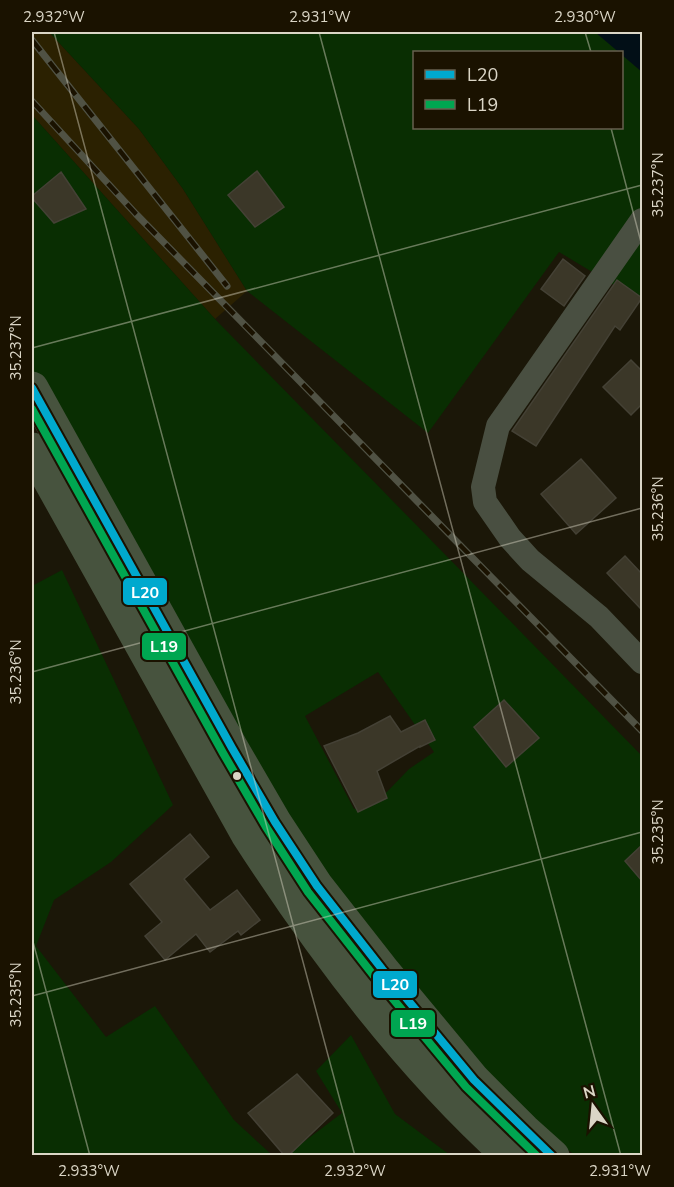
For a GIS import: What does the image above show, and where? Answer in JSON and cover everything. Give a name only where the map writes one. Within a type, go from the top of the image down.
[{"type":"highway","points":[[32,388],[237,756],[275,822],[317,886],[474,1080],[524,1130],[553,1155]]},
{"type":"highway","points":[[32,449],[247,834],[283,890],[349,980],[444,1093],[509,1155]]},
{"type":"street","points":[[642,220],[498,426],[483,487],[485,502],[510,538],[530,560],[599,617],[642,662]]},
{"type":"shaded area","points":[[32,32],[49,32],[139,129],[183,189],[247,291],[215,319],[32,115]]},
{"type":"shaded area","points":[[595,32],[642,32],[642,72],[623,56],[623,51],[617,51]]},
{"type":"green space","points":[[49,32],[595,32],[619,51],[413,51],[413,129],[623,129],[623,55],[642,72],[642,302],[559,252],[428,433],[247,291],[183,189],[139,129]]},
{"type":"green space","points":[[32,115],[215,319],[642,756],[642,1155],[575,1155],[531,1125],[304,849],[32,370]],"holes":[[[378,672],[434,752],[409,769],[381,798],[354,809],[305,716]]]},
{"type":"green space","points":[[62,570],[173,805],[111,862],[54,900],[36,946],[106,1037],[155,1006],[234,1120],[272,1155],[32,1155],[32,586]]},
{"type":"green space","points":[[351,1035],[395,1114],[450,1155],[285,1156],[342,1113],[316,1071]]},
{"type":"building","points":[[257,171],[284,207],[255,227],[228,195]]},
{"type":"building","points":[[61,172],[86,209],[54,223],[32,196]]},
{"type":"building","points":[[563,259],[585,276],[564,306],[541,289]]},
{"type":"building","points":[[617,280],[642,298],[620,330],[615,326],[536,446],[512,431]]},
{"type":"building","points":[[631,360],[642,371],[642,404],[631,415],[603,387]]},
{"type":"building","points":[[581,459],[616,498],[576,534],[541,494]]},
{"type":"building","points":[[625,556],[642,574],[642,610],[607,573]]},
{"type":"building","points":[[504,700],[539,738],[506,767],[474,727]]},
{"type":"building","points":[[390,716],[401,732],[425,720],[435,740],[377,771],[387,798],[358,812],[324,746],[358,733]]},
{"type":"building","points":[[190,834],[209,857],[184,879],[210,910],[237,890],[260,920],[241,935],[238,931],[210,952],[196,934],[165,960],[145,936],[162,922],[130,884]]},
{"type":"building","points":[[642,845],[642,881],[625,861]]},
{"type":"building","points":[[297,1074],[333,1113],[289,1155],[284,1155],[248,1113]]},
{"type":"railway","points":[[32,40],[227,286]]},
{"type":"railway","points":[[32,101],[136,214],[642,731]]},
{"type":"transit line","name":"L20","points":[[32,388],[232,748],[275,822],[317,886],[474,1080],[552,1156]]},
{"type":"transit line","name":"L19","points":[[32,409],[223,753],[266,827],[308,892],[466,1087],[537,1156]]}]
